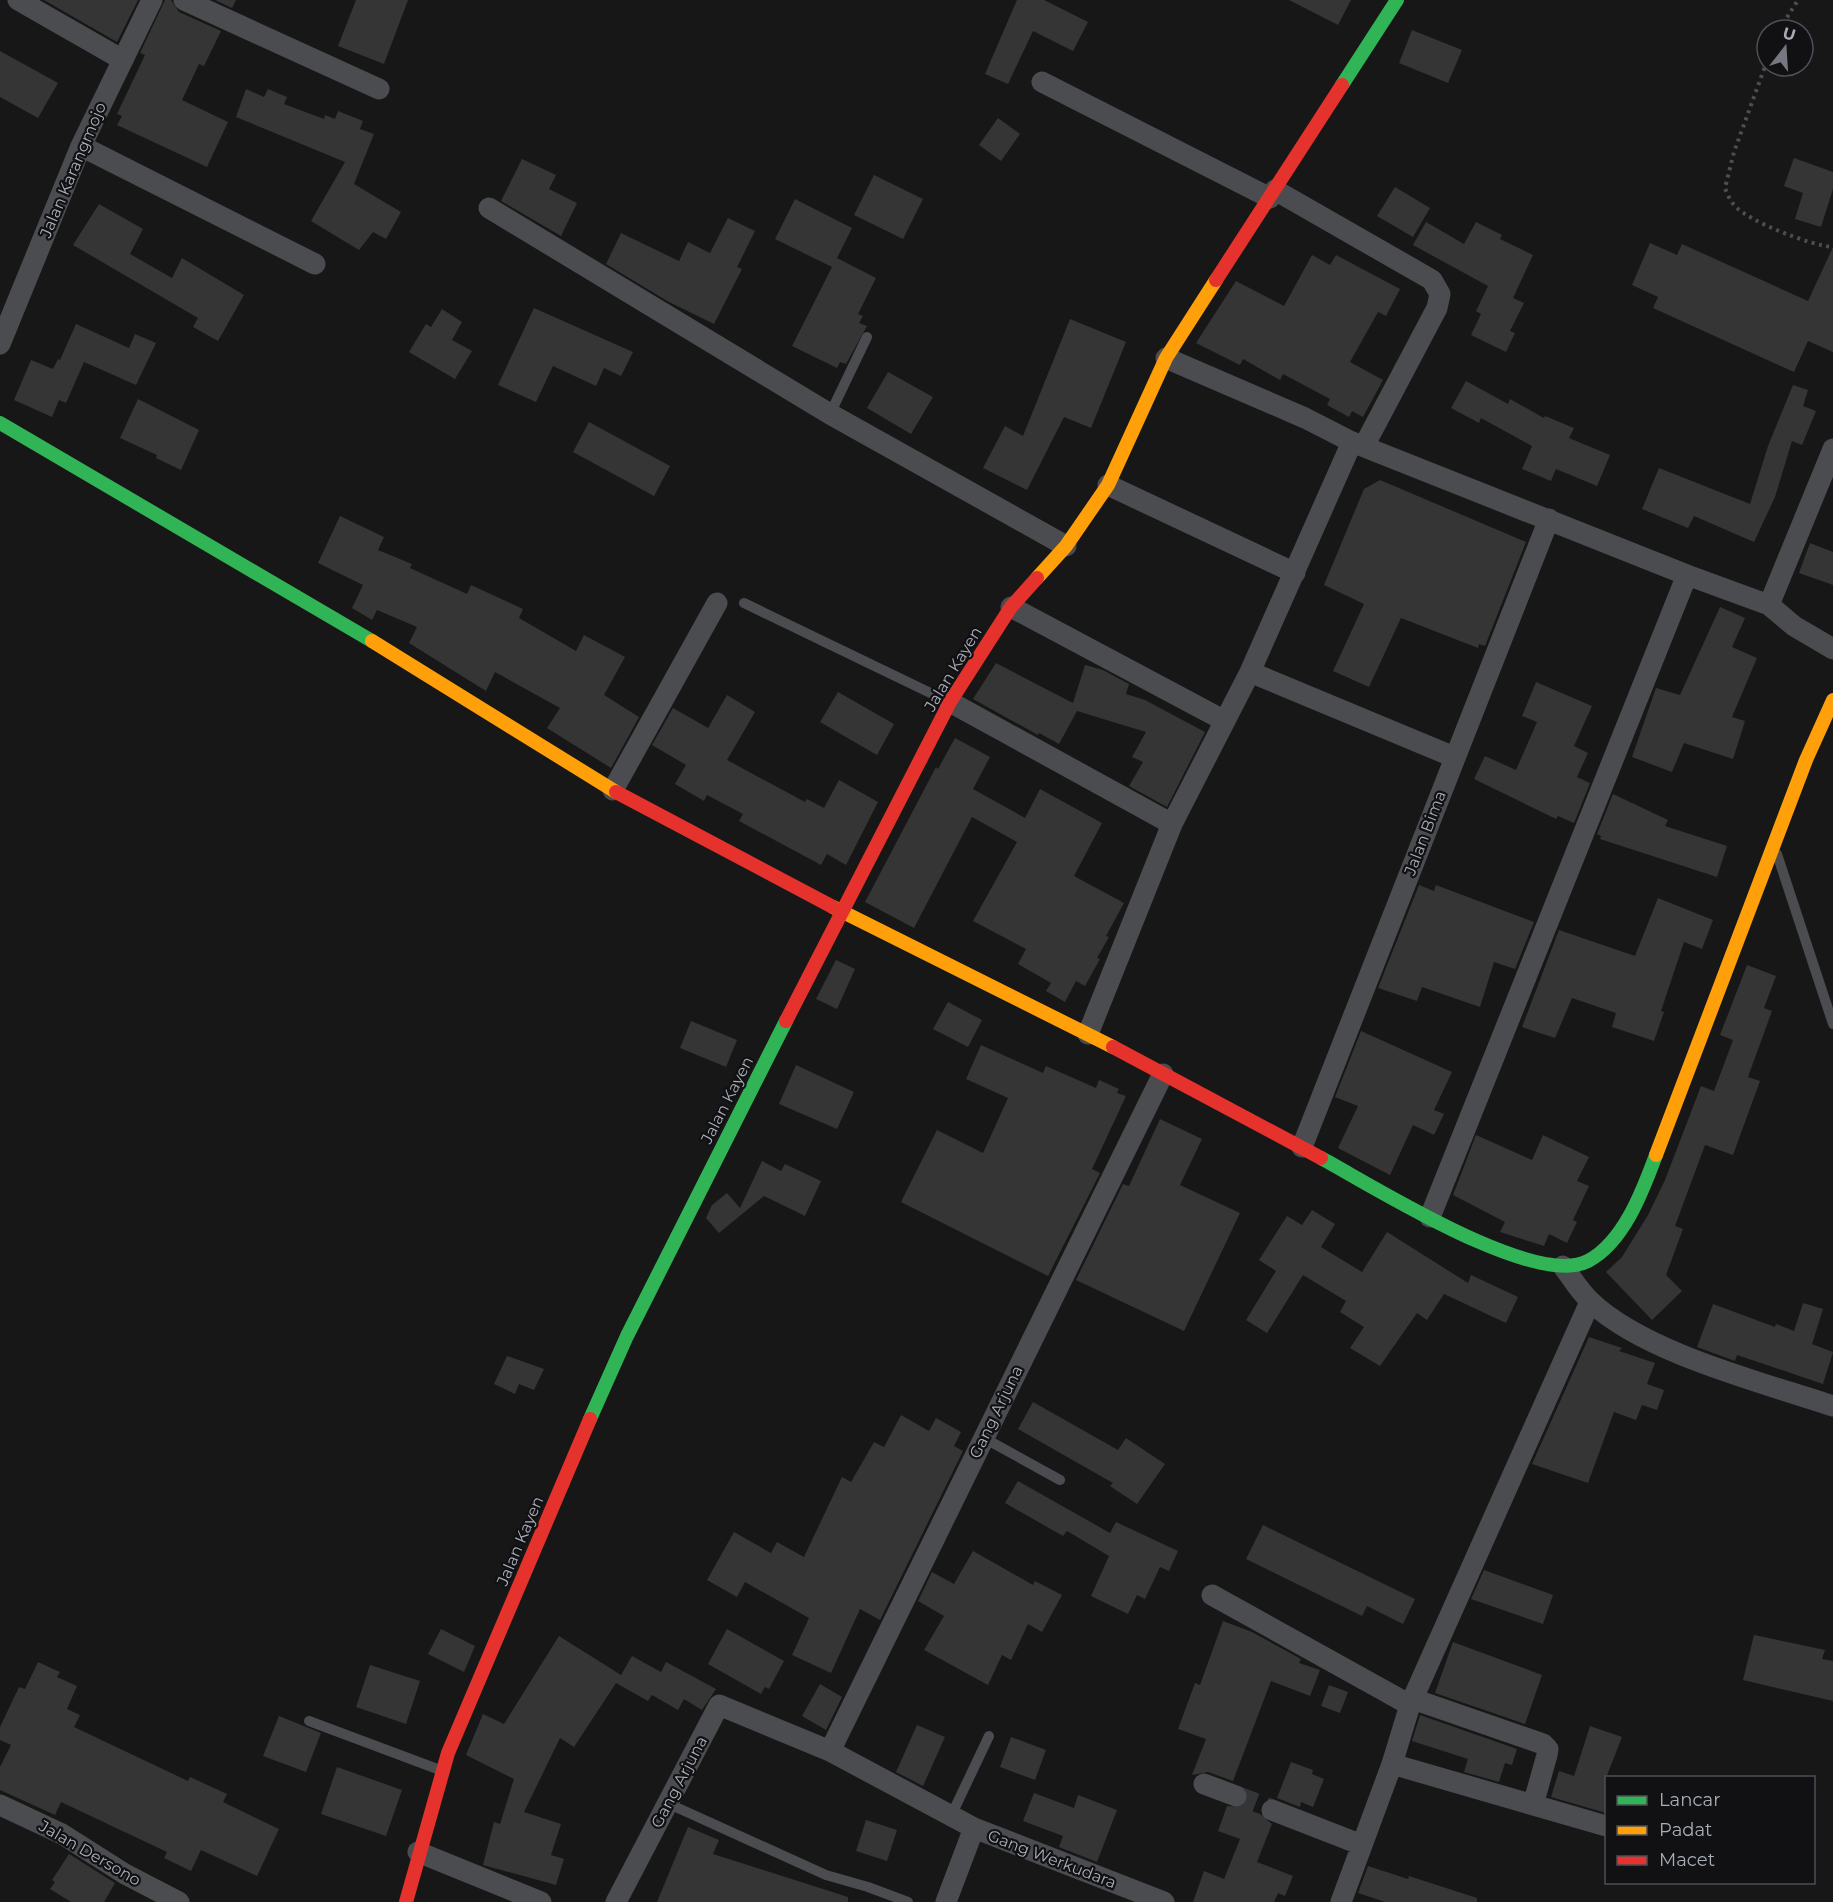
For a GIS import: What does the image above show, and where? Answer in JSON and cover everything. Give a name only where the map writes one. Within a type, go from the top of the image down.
[{"type":"main road","name":"Jalan Kayen","points":[[406,1902],[418,1852],[443,1771],[483,1670],[627,1336],[841,911],[950,702],[1011,607],[1066,546],[1108,485],[1166,358],[1397,0]]},
{"type":"main road","points":[[0,423],[326,612],[613,790],[786,884],[1088,1034],[1482,1244],[1523,1260],[1563,1266],[1583,1266],[1601,1256],[1626,1223],[1648,1174],[1806,760],[1833,700]]},
{"type":"street","points":[[18,0],[123,60]]},
{"type":"street","name":"Jalan Karangmojo","points":[[0,344],[81,146],[153,0]]},
{"type":"street","points":[[184,0],[379,89]]},
{"type":"street","points":[[1042,82],[1273,194],[1432,280],[1440,294],[1437,308],[1358,444],[1250,672],[1172,824],[1088,1034]]},
{"type":"street","points":[[81,146],[315,264]]},
{"type":"street","points":[[489,208],[830,414],[1066,546]]},
{"type":"street","points":[[1166,358],[1305,418],[1358,444],[1769,605],[1794,626],[1833,649]]},
{"type":"street","points":[[1769,605],[1833,449]]},
{"type":"street","points":[[1108,485],[1295,573]]},
{"type":"street","name":"Jalan Bima","points":[[1302,1147],[1549,519]]},
{"type":"street","points":[[1430,1217],[1688,575]]},
{"type":"street","points":[[613,790],[717,603]]},
{"type":"street","points":[[1011,607],[1225,722]]},
{"type":"street","points":[[1250,672],[1454,758]]},
{"type":"street","points":[[950,702],[1172,824]]},
{"type":"street","name":"Gang Arjuna","points":[[830,1751],[1163,1074]]},
{"type":"street","points":[[1563,1266],[1590,1302],[1638,1335],[1673,1351],[1833,1406]]},
{"type":"street","points":[[1341,1902],[1392,1764],[1412,1702],[1590,1302]]},
{"type":"street","points":[[1212,1596],[1412,1702],[1543,1744],[1548,1749],[1533,1805]]},
{"type":"street","name":"Gang Arjuna","points":[[616,1902],[719,1705],[830,1751],[974,1828]]},
{"type":"street","points":[[1392,1764],[1605,1826]]},
{"type":"street","points":[[1204,1784],[1236,1797]]},
{"type":"street","name":"Jalan Dersono","points":[[0,1805],[62,1834],[125,1874],[179,1902]]},
{"type":"street","points":[[1272,1810],[1362,1845]]},
{"type":"street","points":[[946,1902],[974,1828]]},
{"type":"street","name":"Gang Werkudara","points":[[974,1828],[1164,1902]]},
{"type":"street","points":[[418,1852],[541,1902]]},
{"type":"lane","points":[[830,414],[867,337]]},
{"type":"lane","points":[[744,603],[950,702]]},
{"type":"lane","points":[[1774,845],[1833,1024]]},
{"type":"lane","points":[[984,1438],[1060,1479]]},
{"type":"lane","points":[[309,1721],[443,1771]]},
{"type":"lane","points":[[951,1816],[989,1736]]},
{"type":"lane","points":[[667,1803],[826,1875],[908,1902]]},
{"type":"path","points":[[1787,18],[1798,0]]},
{"type":"path","points":[[1761,78],[1734,152],[1725,188],[1734,206],[1750,217],[1794,236],[1833,248]]},
{"type":"building","points":[[44,0],[138,0],[117,42]]},
{"type":"building","points":[[165,0],[171,0],[179,12],[221,31],[204,66],[199,64],[182,100],[228,122],[207,167],[117,125],[122,116],[117,114],[145,55],[140,53]]},
{"type":"building","points":[[215,0],[236,0],[232,8]]},
{"type":"building","points":[[356,0],[408,0],[384,64],[338,46]]},
{"type":"building","points":[[1017,0],[1044,0],[1088,22],[1073,51],[1033,31],[1008,84],[985,74]]},
{"type":"building","points":[[1289,0],[1351,0],[1338,25]]},
{"type":"building","points":[[1412,30],[1462,50],[1448,83],[1399,63]]},
{"type":"building","points":[[0,51],[58,83],[38,118],[0,97]]},
{"type":"building","points":[[246,89],[264,97],[268,89],[287,97],[284,104],[324,119],[325,115],[335,119],[338,111],[363,121],[360,129],[374,134],[354,184],[401,212],[386,239],[373,232],[359,250],[311,221],[345,162],[236,117]]},
{"type":"building","points":[[998,118],[1020,134],[1001,161],[979,145]]},
{"type":"building","points":[[1794,158],[1833,172],[1833,189],[1821,227],[1795,219],[1803,193],[1784,186]]},
{"type":"building","points":[[522,159],[556,175],[549,189],[577,203],[561,236],[501,201]]},
{"type":"building","points":[[874,175],[923,199],[903,239],[854,215]]},
{"type":"building","points":[[1395,187],[1430,208],[1413,237],[1377,216]]},
{"type":"building","points":[[795,199],[852,228],[837,258],[876,278],[858,314],[863,316],[859,323],[867,326],[846,364],[840,362],[837,368],[792,346],[832,267],[775,239]]},
{"type":"building","points":[[99,204],[143,229],[130,254],[172,278],[182,258],[244,295],[218,341],[193,327],[198,318],[73,245]]},
{"type":"building","points":[[728,218],[755,231],[737,267],[742,269],[714,324],[669,302],[606,264],[621,233],[679,261],[688,242],[710,253]]},
{"type":"building","points":[[1426,222],[1464,244],[1476,222],[1502,235],[1500,239],[1533,255],[1513,298],[1524,303],[1510,331],[1515,333],[1506,352],[1471,335],[1481,314],[1476,311],[1488,286],[1413,245]]},
{"type":"building","points":[[1650,243],[1677,255],[1682,244],[1808,301],[1833,247],[1833,352],[1808,341],[1794,372],[1653,308],[1658,297],[1632,285]]},
{"type":"building","points":[[1312,255],[1330,265],[1336,255],[1400,289],[1386,316],[1378,312],[1350,362],[1383,380],[1363,417],[1352,411],[1349,417],[1327,405],[1330,399],[1283,374],[1280,380],[1243,359],[1240,365],[1196,343],[1236,281],[1284,306]]},
{"type":"building","points":[[534,308],[633,352],[621,376],[604,368],[596,386],[553,366],[536,402],[498,385]]},
{"type":"building","points":[[442,309],[462,322],[452,340],[472,351],[455,379],[409,352],[426,324],[431,327]]},
{"type":"building","points":[[1070,319],[1126,342],[1091,428],[1064,417],[1027,490],[983,468],[1005,426],[1023,436]]},
{"type":"building","points":[[76,324],[129,348],[135,334],[156,343],[136,385],[84,362],[66,403],[59,400],[52,417],[14,400],[31,360],[53,369],[58,359],[60,360]]},
{"type":"building","points":[[888,372],[933,397],[911,434],[867,408]]},
{"type":"building","points":[[1466,381],[1508,404],[1510,399],[1544,418],[1545,416],[1574,428],[1569,438],[1610,455],[1597,486],[1556,469],[1551,481],[1522,469],[1532,446],[1481,418],[1479,423],[1451,408]]},
{"type":"building","points":[[1793,385],[1808,390],[1803,406],[1816,411],[1802,445],[1792,441],[1775,497],[1754,542],[1694,516],[1688,528],[1642,509],[1659,468],[1750,504],[1768,446]]},
{"type":"building","points":[[138,399],[199,430],[181,470],[156,458],[157,455],[120,438]]},
{"type":"building","points":[[589,422],[670,466],[654,496],[573,452]]},
{"type":"building","points":[[1380,480],[1526,542],[1485,646],[1479,644],[1478,648],[1401,618],[1369,687],[1333,671],[1364,604],[1324,585],[1364,489]]},
{"type":"building","points":[[340,516],[384,537],[378,550],[412,564],[410,568],[467,594],[471,585],[523,609],[519,618],[576,651],[584,635],[625,657],[604,695],[639,717],[611,768],[547,728],[560,708],[495,672],[486,691],[409,643],[417,627],[377,610],[372,620],[352,608],[363,585],[318,563]]},
{"type":"building","points":[[1810,543],[1833,552],[1833,585],[1799,573]]},
{"type":"building","points":[[1720,607],[1745,618],[1732,647],[1757,658],[1732,717],[1745,721],[1733,759],[1684,743],[1672,772],[1632,757],[1656,688],[1680,695]]},
{"type":"building","points":[[996,663],[1073,703],[1085,665],[1103,670],[1129,684],[1126,694],[1145,700],[1205,732],[1167,807],[1129,786],[1143,762],[1132,757],[1146,732],[1077,711],[1059,744],[1039,733],[1038,735],[973,699]]},
{"type":"building","points":[[1536,682],[1592,706],[1574,746],[1588,753],[1577,777],[1590,783],[1574,823],[1558,816],[1556,819],[1474,779],[1485,756],[1516,770],[1537,722],[1522,716]]},
{"type":"building","points":[[838,692],[894,724],[877,755],[820,722]]},
{"type":"building","points":[[727,695],[755,712],[727,760],[805,802],[807,799],[824,808],[839,780],[878,802],[846,865],[827,854],[821,865],[739,821],[743,814],[707,795],[704,801],[675,784],[686,765],[652,745],[673,708],[708,728]]},
{"type":"building","points":[[955,738],[990,757],[973,789],[1025,818],[1040,789],[1102,823],[1074,876],[1124,903],[1106,936],[1109,937],[1097,958],[1100,959],[1085,986],[1076,981],[1065,1002],[1046,991],[1051,983],[1018,964],[1026,949],[973,921],[1017,842],[972,817],[914,928],[865,902],[936,767],[938,769]]},
{"type":"building","points":[[1613,794],[1668,820],[1665,826],[1727,846],[1717,877],[1600,839],[1601,836],[1597,834]]},
{"type":"building","points":[[1419,885],[1434,891],[1436,885],[1534,922],[1515,969],[1494,962],[1480,1007],[1422,987],[1417,1001],[1378,988]]},
{"type":"building","points":[[1658,898],[1713,920],[1702,949],[1684,942],[1661,1011],[1664,1012],[1654,1041],[1612,1027],[1616,1013],[1572,998],[1555,1038],[1522,1027],[1559,930],[1635,956]]},
{"type":"building","points":[[836,960],[855,969],[837,1009],[816,999]]},
{"type":"building","points":[[1747,965],[1776,976],[1764,1008],[1772,1011],[1748,1077],[1760,1081],[1733,1155],[1705,1145],[1675,1226],[1683,1229],[1666,1275],[1682,1291],[1652,1320],[1606,1272],[1622,1257],[1648,1215],[1665,1180],[1701,1086],[1714,1091],[1733,1040],[1720,1035]]},
{"type":"building","points":[[948,1002],[982,1020],[968,1047],[933,1029]]},
{"type":"building","points":[[691,1021],[737,1040],[726,1067],[680,1048]]},
{"type":"building","points":[[1361,1031],[1452,1072],[1434,1110],[1444,1114],[1434,1135],[1413,1125],[1390,1175],[1338,1148],[1358,1106],[1335,1097]]},
{"type":"building","points":[[981,1045],[1043,1073],[1046,1066],[1096,1088],[1099,1080],[1119,1089],[1117,1093],[1126,1096],[1092,1169],[1100,1173],[1048,1276],[901,1202],[937,1130],[983,1153],[1008,1098],[966,1079]]},
{"type":"building","points":[[796,1065],[854,1092],[837,1129],[779,1104]]},
{"type":"building","points":[[1160,1119],[1202,1139],[1180,1185],[1240,1213],[1184,1331],[1076,1280],[1123,1184],[1129,1186]]},
{"type":"building","points":[[1476,1135],[1532,1160],[1543,1135],[1589,1157],[1577,1181],[1589,1186],[1573,1220],[1577,1222],[1567,1243],[1549,1234],[1544,1246],[1500,1232],[1505,1222],[1453,1195]]},
{"type":"building","points":[[762,1161],[781,1171],[785,1164],[821,1181],[805,1216],[764,1196],[719,1233],[706,1218],[712,1205],[727,1193],[740,1208]]},
{"type":"building","points":[[1312,1210],[1335,1224],[1321,1247],[1362,1272],[1387,1232],[1468,1283],[1471,1275],[1518,1297],[1506,1323],[1444,1294],[1427,1320],[1417,1313],[1380,1366],[1350,1348],[1364,1327],[1340,1312],[1346,1301],[1303,1275],[1267,1333],[1246,1320],[1276,1271],[1259,1260],[1287,1216],[1302,1225]]},
{"type":"building","points":[[1803,1303],[1823,1309],[1812,1344],[1833,1352],[1823,1384],[1737,1355],[1735,1361],[1697,1347],[1713,1304],[1775,1327],[1776,1324],[1794,1331]]},
{"type":"building","points":[[1589,1337],[1622,1348],[1619,1351],[1655,1363],[1647,1384],[1664,1390],[1657,1410],[1642,1405],[1636,1420],[1614,1412],[1588,1483],[1532,1464]]},
{"type":"building","points":[[507,1356],[544,1369],[534,1390],[519,1384],[515,1394],[494,1384]]},
{"type":"building","points":[[1033,1402],[1118,1450],[1126,1438],[1165,1464],[1137,1504],[1110,1486],[1113,1483],[1018,1429]]},
{"type":"building","points":[[901,1415],[929,1431],[936,1418],[961,1432],[954,1446],[963,1451],[880,1620],[860,1609],[831,1673],[792,1655],[809,1618],[745,1582],[737,1597],[707,1580],[734,1532],[771,1553],[777,1542],[804,1557],[842,1477],[851,1482],[874,1442],[884,1447]]},
{"type":"building","points":[[1018,1481],[1110,1533],[1116,1522],[1178,1551],[1169,1571],[1160,1567],[1145,1599],[1137,1595],[1128,1614],[1091,1596],[1109,1556],[1067,1531],[1063,1536],[1005,1503]]},
{"type":"building","points":[[1263,1525],[1415,1599],[1403,1624],[1367,1606],[1362,1616],[1246,1559]]},
{"type":"building","points":[[973,1551],[1033,1585],[1035,1581],[1062,1595],[1042,1632],[1028,1624],[1011,1660],[1002,1655],[988,1685],[924,1650],[944,1616],[918,1601],[932,1572],[954,1584]]},
{"type":"building","points":[[1484,1570],[1553,1595],[1543,1624],[1471,1599]]},
{"type":"building","points":[[1223,1621],[1252,1632],[1301,1659],[1299,1663],[1320,1670],[1310,1696],[1271,1681],[1233,1781],[1208,1772],[1192,1775],[1206,1739],[1178,1729],[1195,1683],[1200,1685]]},
{"type":"building","points":[[441,1629],[475,1646],[464,1672],[428,1654]]},
{"type":"building","points":[[727,1629],[784,1661],[769,1689],[765,1687],[761,1694],[708,1664]]},
{"type":"building","points":[[1754,1635],[1825,1650],[1822,1659],[1833,1661],[1833,1701],[1743,1680]]},
{"type":"building","points":[[559,1636],[621,1675],[632,1656],[661,1672],[666,1662],[716,1689],[702,1710],[684,1699],[678,1710],[652,1695],[648,1701],[616,1683],[574,1747],[560,1738],[524,1812],[561,1824],[551,1855],[564,1859],[556,1885],[483,1865],[494,1822],[500,1824],[514,1779],[466,1755],[483,1714],[504,1724]]},
{"type":"building","points":[[1453,1642],[1542,1675],[1525,1724],[1435,1693]]},
{"type":"building","points":[[38,1662],[60,1672],[57,1677],[77,1686],[67,1709],[80,1715],[74,1727],[188,1781],[190,1777],[227,1794],[223,1802],[279,1829],[257,1876],[201,1850],[191,1871],[164,1858],[167,1852],[61,1802],[55,1815],[0,1790],[0,1767],[11,1745],[0,1740],[0,1727],[19,1687],[25,1689]]},
{"type":"building","points":[[370,1665],[420,1681],[406,1724],[356,1707]]},
{"type":"building","points":[[820,1684],[842,1697],[826,1730],[802,1716]]},
{"type":"building","points":[[1329,1685],[1348,1692],[1340,1713],[1321,1706]]},
{"type":"building","points":[[1420,1715],[1517,1749],[1512,1765],[1505,1763],[1499,1782],[1464,1772],[1468,1759],[1412,1741]]},
{"type":"building","points":[[279,1716],[321,1733],[306,1772],[263,1756]]},
{"type":"building","points":[[917,1725],[945,1737],[923,1786],[896,1772]]},
{"type":"building","points":[[1590,1726],[1622,1737],[1605,1776],[1605,1813],[1551,1797],[1559,1771],[1574,1776]]},
{"type":"building","points":[[1011,1737],[1046,1750],[1035,1780],[1000,1767]]},
{"type":"building","points":[[1291,1762],[1313,1770],[1312,1774],[1324,1779],[1313,1807],[1301,1802],[1300,1807],[1277,1798]]},
{"type":"building","points":[[337,1767],[402,1790],[386,1836],[321,1814]]},
{"type":"building","points":[[1034,1793],[1074,1808],[1078,1795],[1117,1810],[1097,1862],[1059,1847],[1063,1836],[1023,1821]]},
{"type":"building","points":[[1227,1806],[1241,1807],[1260,1814],[1272,1824],[1257,1862],[1293,1876],[1285,1896],[1278,1893],[1274,1902],[1193,1902],[1204,1871],[1224,1879],[1240,1839],[1218,1831]]},
{"type":"building","points":[[866,1820],[897,1830],[887,1861],[856,1851]]},
{"type":"building","points":[[688,1827],[719,1840],[713,1854],[848,1897],[848,1902],[657,1902]]},
{"type":"building","points":[[69,1854],[115,1883],[104,1902],[71,1902],[50,1889],[55,1882],[52,1880]]},
{"type":"building","points":[[1368,1866],[1408,1879],[1409,1876],[1477,1898],[1477,1902],[1385,1902],[1358,1893]]},
{"type":"tunnel","points":[[1236,1796],[1272,1810]]},
{"type":"traffic: fast","points":[[1342,85],[1397,0]]},
{"type":"traffic: fast","points":[[0,423],[372,641]]},
{"type":"traffic: fast","points":[[590,1419],[627,1336],[786,1021]]},
{"type":"traffic: fast","points":[[1321,1158],[1414,1210],[1494,1248],[1531,1261],[1563,1266],[1588,1261],[1612,1241],[1631,1214],[1656,1155]]},
{"type":"traffic: slow","points":[[1037,578],[1066,546],[1108,485],[1166,358],[1216,280]]},
{"type":"traffic: slow","points":[[372,641],[616,792]]},
{"type":"traffic: slow","points":[[1656,1155],[1806,760],[1833,700]]},
{"type":"traffic: slow","points":[[833,907],[1113,1047]]},
{"type":"traffic: jam","points":[[1216,280],[1342,85]]},
{"type":"traffic: jam","points":[[786,1021],[950,702],[1011,607],[1037,578]]},
{"type":"traffic: jam","points":[[616,792],[833,907]]},
{"type":"traffic: jam","points":[[1113,1047],[1321,1158]]},
{"type":"traffic: jam","points":[[406,1902],[448,1753],[590,1419]]}]
